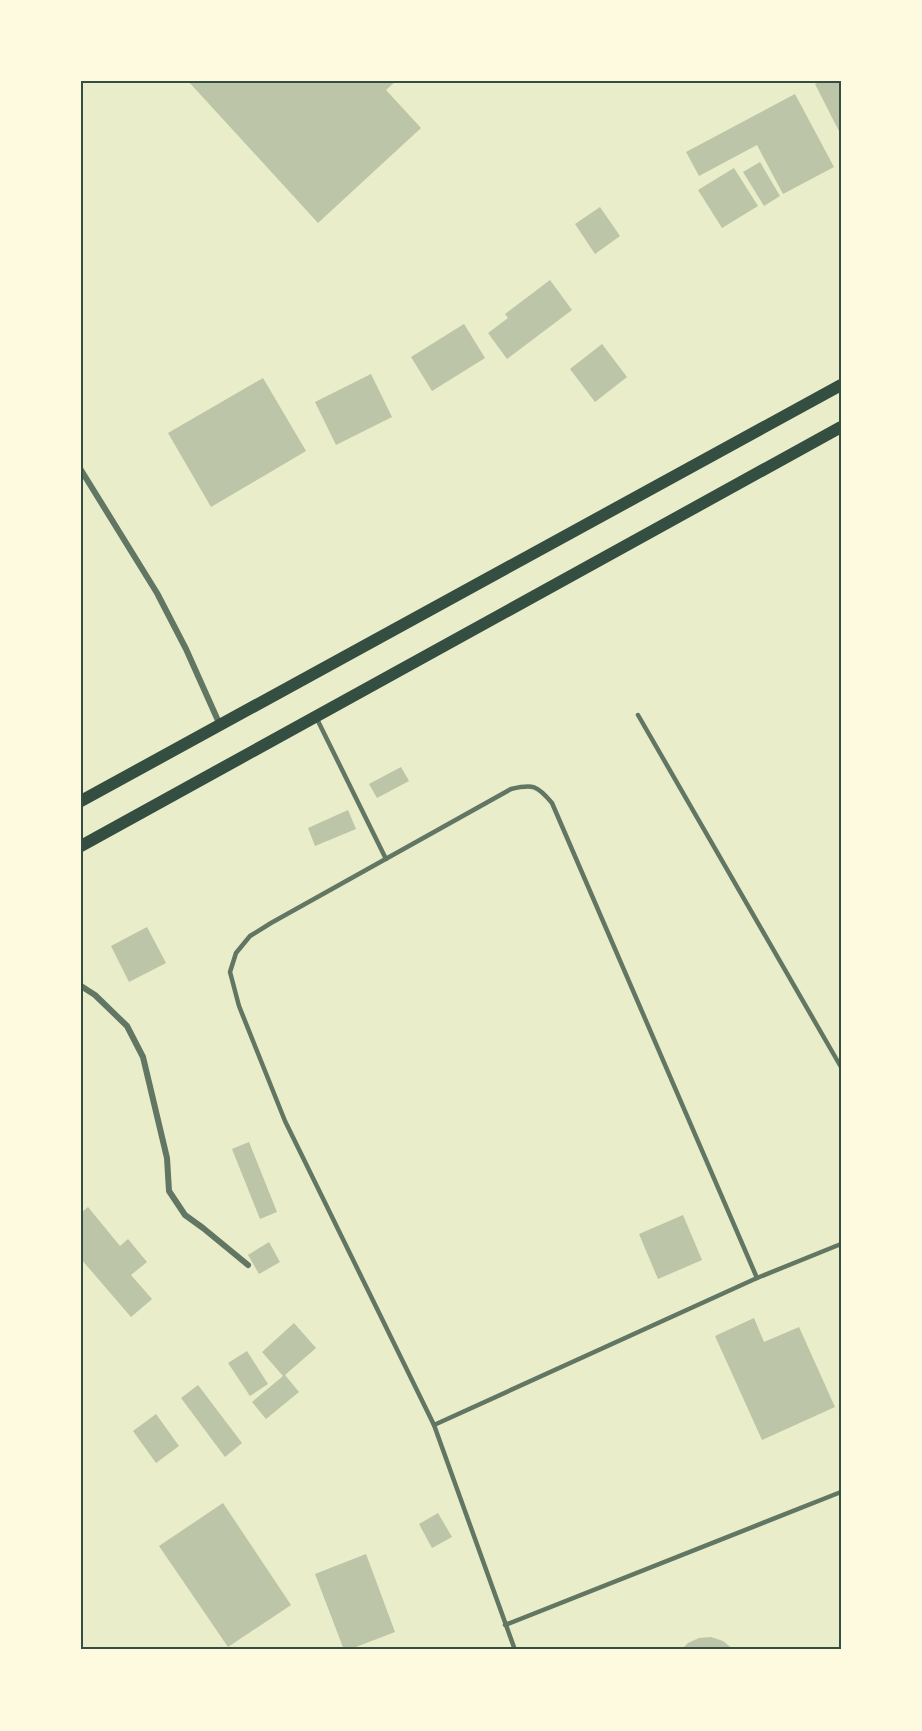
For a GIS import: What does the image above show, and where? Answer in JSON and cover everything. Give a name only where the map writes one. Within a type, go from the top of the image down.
[{"type":"main road","points":[[81,801],[841,385]]},
{"type":"main road","points":[[81,846],[841,427]]},
{"type":"street","points":[[81,470],[157,594],[186,649],[220,726]]},
{"type":"street","points":[[81,986],[95,994],[128,1026],[143,1057],[167,1158],[168,1191],[185,1215],[248,1265]]},
{"type":"lane","points":[[638,715],[841,1067]]},
{"type":"lane","points":[[316,717],[386,859]]},
{"type":"lane","points":[[515,1650],[434,1425],[285,1121],[239,1006],[230,972],[236,953],[250,936],[511,789],[528,785],[541,790],[552,803],[757,1278]]},
{"type":"lane","points":[[434,1425],[757,1278],[841,1244]]},
{"type":"lane","points":[[505,1625],[841,1492]]},
{"type":"building","points":[[188,81],[396,81],[386,90],[421,128],[318,223]]},
{"type":"building","points":[[821,81],[841,81],[841,135],[815,84]]},
{"type":"building","points":[[795,94],[834,167],[783,194],[757,145],[699,176],[686,152]]},
{"type":"building","points":[[760,162],[780,196],[764,206],[743,172]]},
{"type":"building","points":[[734,168],[758,206],[722,228],[698,190]]},
{"type":"building","points":[[600,207],[620,236],[595,254],[575,224]]},
{"type":"building","points":[[550,280],[572,310],[507,359],[488,333],[508,318],[505,314]]},
{"type":"building","points":[[464,324],[485,358],[432,391],[411,357]]},
{"type":"building","points":[[602,344],[627,377],[595,402],[570,369]]},
{"type":"building","points":[[371,374],[392,417],[336,445],[315,402]]},
{"type":"building","points":[[263,378],[306,451],[211,507],[168,433]]},
{"type":"building","points":[[401,767],[409,781],[377,798],[369,784]]},
{"type":"building","points":[[348,810],[356,829],[315,846],[308,828]]},
{"type":"building","points":[[147,927],[166,963],[129,982],[111,946]]},
{"type":"building","points":[[249,1142],[277,1212],[260,1219],[232,1149]]},
{"type":"building","points":[[88,1207],[120,1246],[128,1239],[147,1262],[131,1275],[152,1299],[131,1317],[81,1259],[81,1213]]},
{"type":"building","points":[[683,1215],[702,1260],[658,1279],[639,1234]]},
{"type":"building","points":[[269,1242],[280,1262],[259,1274],[248,1255]]},
{"type":"building","points":[[754,1318],[764,1342],[799,1327],[835,1407],[762,1440],[715,1336]]},
{"type":"building","points":[[294,1323],[316,1348],[285,1375],[299,1392],[266,1419],[252,1402],[283,1376],[262,1352]]},
{"type":"building","points":[[247,1351],[268,1384],[250,1396],[228,1363]]},
{"type":"building","points":[[198,1385],[242,1443],[225,1457],[181,1398]]},
{"type":"building","points":[[156,1414],[179,1446],[156,1463],[133,1431]]},
{"type":"building","points":[[223,1503],[291,1605],[228,1647],[159,1546]]},
{"type":"building","points":[[438,1513],[452,1537],[432,1548],[419,1524]]},
{"type":"building","points":[[366,1554],[395,1632],[344,1650],[315,1574]]},
{"type":"building","points":[[711,1637],[723,1641],[734,1650],[681,1650],[688,1643],[699,1638]]}]
